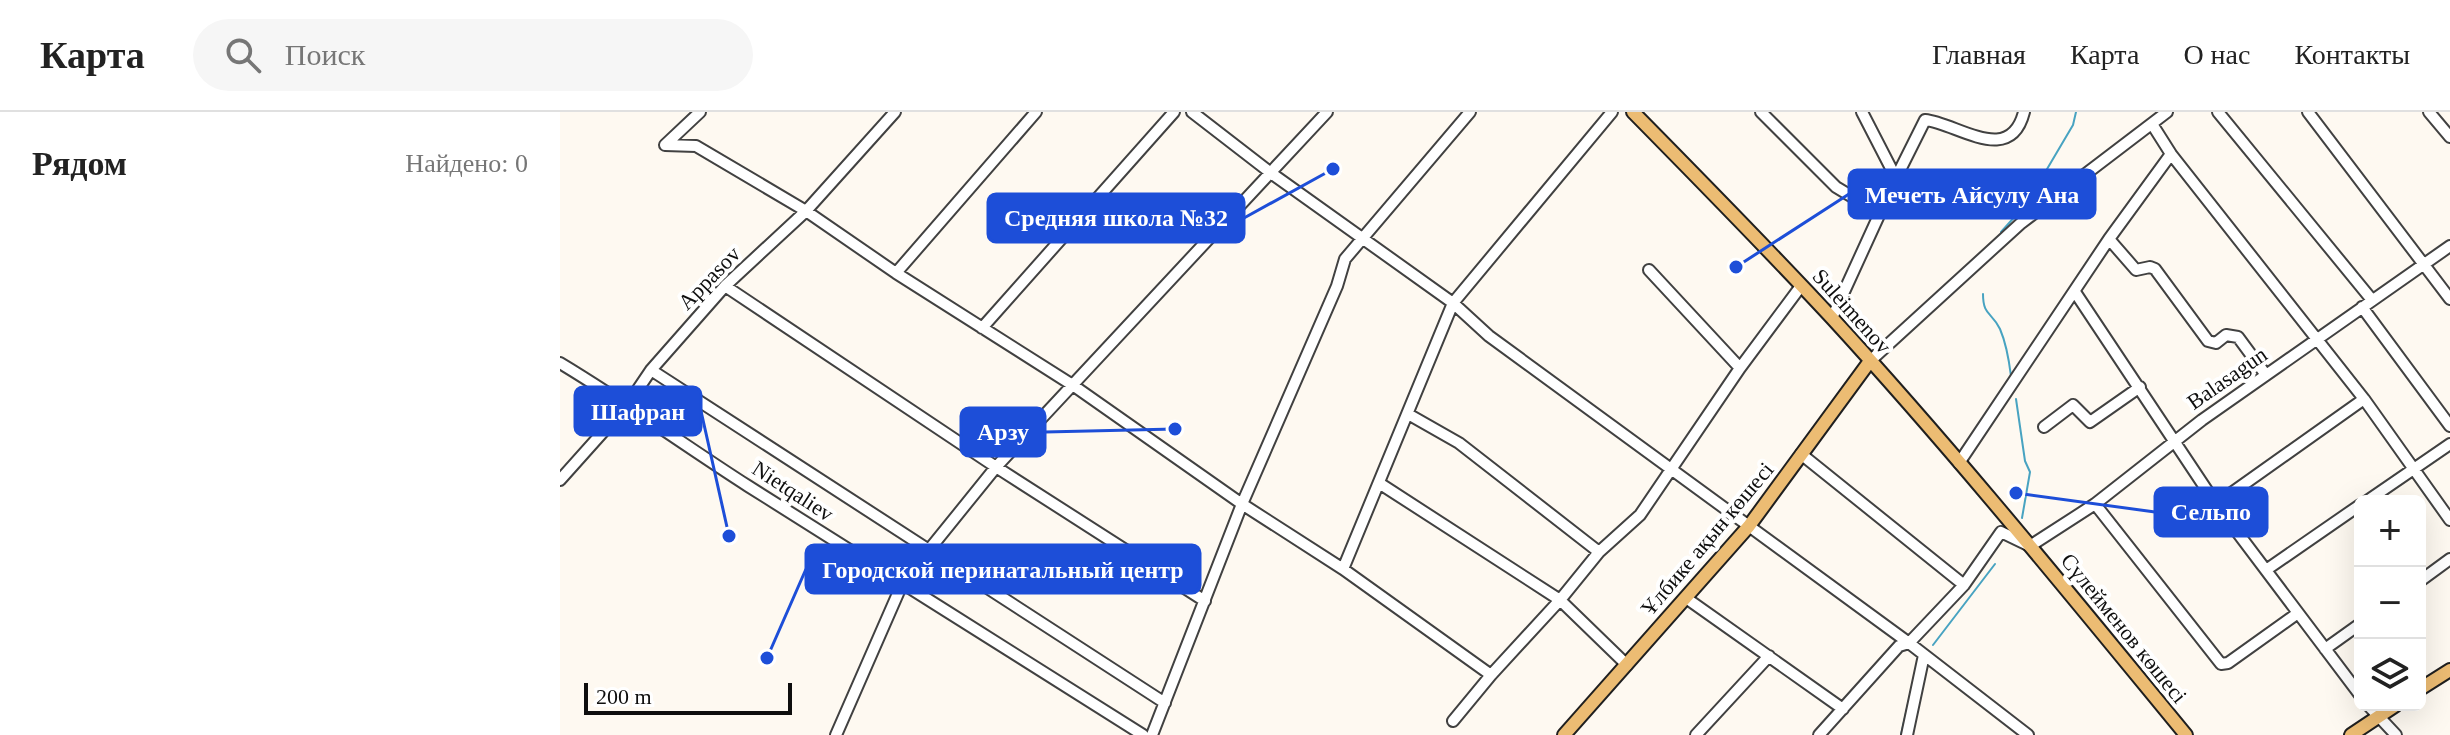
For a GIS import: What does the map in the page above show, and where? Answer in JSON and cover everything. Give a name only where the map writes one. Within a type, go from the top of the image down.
[{"type":"main road","name":"Suleimenov","points":[[1633,112],[1764,244],[1832,318],[2030,546]]},
{"type":"main road","name":"Ұлбике ақын көшесі","points":[[1564,735],[1749,526],[1870,361]]},
{"type":"main road","name":"Сүлейменов көшесі","points":[[2030,546],[2186,735]]},
{"type":"main road","points":[[2426,685],[2450,670]]},
{"type":"main road","points":[[2351,735],[2386,711]]},
{"type":"street","name":"Appasov","points":[[560,480],[628,404],[651,370],[725,286],[806,211],[895,112]]},
{"type":"street","points":[[896,273],[1036,112]]},
{"type":"street","points":[[982,328],[1174,112]]},
{"type":"street","points":[[1192,112],[1271,173],[1453,303],[1489,336],[1909,643],[2028,735]]},
{"type":"street","points":[[836,735],[903,582],[996,467],[1327,112]]},
{"type":"street","points":[[1152,735],[1242,504],[1337,286],[1345,259],[1470,112]]},
{"type":"street","points":[[1343,569],[1453,303],[1612,112]]},
{"type":"street","points":[[1761,112],[1836,187],[1879,213]]},
{"type":"street","points":[[1862,112],[1896,178]]},
{"type":"street","points":[[1832,318],[1925,120],[1990,140],[2010,135],[2021,123],[2024,112]]},
{"type":"street","points":[[1870,361],[2020,224],[2167,112]]},
{"type":"street","points":[[2218,112],[2367,304],[2450,426]]},
{"type":"street","points":[[2308,112],[2450,299]]},
{"type":"street","points":[[2429,112],[2450,137]]},
{"type":"street","points":[[696,116],[696,146]]},
{"type":"street","points":[[696,116],[665,145],[696,146],[806,211],[896,273],[1074,386],[1242,504],[1343,569],[1491,675]]},
{"type":"street","points":[[2152,124],[2171,154],[2364,399],[2450,520]]},
{"type":"street","points":[[1959,463],[2109,239],[2171,154]]},
{"type":"street","points":[[2109,239],[2136,270],[2155,269],[2208,341],[2216,343],[2226,335],[2238,337],[2266,375]]},
{"type":"street","name":"Balasagun","points":[[2030,546],[2095,504],[2175,441],[2450,246]]},
{"type":"street","points":[[1649,270],[1740,368]]},
{"type":"street","points":[[725,286],[996,467],[1205,601]]},
{"type":"street","points":[[1453,721],[1599,552],[1640,515],[1740,368],[1801,286]]},
{"type":"street","points":[[2075,292],[2216,504],[2354,687]]},
{"type":"street","name":"Nietqaliev","points":[[560,363],[628,404],[727,473],[1143,735]]},
{"type":"street","points":[[651,370],[1165,703]]},
{"type":"street","points":[[2044,427],[2073,405],[2090,422],[2140,387]]},
{"type":"street","points":[[2216,504],[2364,399]]},
{"type":"street","points":[[1408,414],[1459,443],[1599,552]]},
{"type":"street","points":[[2376,495],[2450,444]]},
{"type":"street","points":[[1801,454],[1964,585]]},
{"type":"street","points":[[1379,483],[1560,600],[1627,665]]},
{"type":"street","points":[[2095,504],[2221,664],[2228,663],[2298,613]]},
{"type":"street","points":[[2266,570],[2354,509]]},
{"type":"street","points":[[1819,735],[1899,646],[1909,643],[1964,585],[2001,532],[2030,546]]},
{"type":"street","points":[[2426,577],[2450,559]]},
{"type":"street","points":[[1686,598],[1843,709]]},
{"type":"street","points":[[2325,649],[2354,628]]},
{"type":"street","points":[[1907,735],[1924,655]]},
{"type":"street","points":[[1696,735],[1769,656]]},
{"type":"street","points":[[2372,711],[2396,735]]},
{"type":"waterway","points":[[2001,232],[2027,203],[2073,125],[2076,112]]},
{"type":"waterway","points":[[1983,294],[1986,310],[2002,334],[2011,376]]},
{"type":"waterway","points":[[2016,399],[2025,461],[2030,472],[2022,518]]},
{"type":"waterway","points":[[1933,645],[1995,564]]},
{"type":"waterway","points":[[1901,735],[1917,664]]},
{"type":"place","name":"Средняя школа №32","points":[[1333,169]]},
{"type":"place","name":"Мечеть Айсулу Ана","points":[[1736,267]]},
{"type":"place","name":"Арзу","points":[[1175,429]]},
{"type":"place","name":"Сельпо","points":[[2016,493]]},
{"type":"place","name":"Шафран","points":[[729,536]]},
{"type":"place","name":"Городской перинатальный центр","points":[[767,658]]}]
